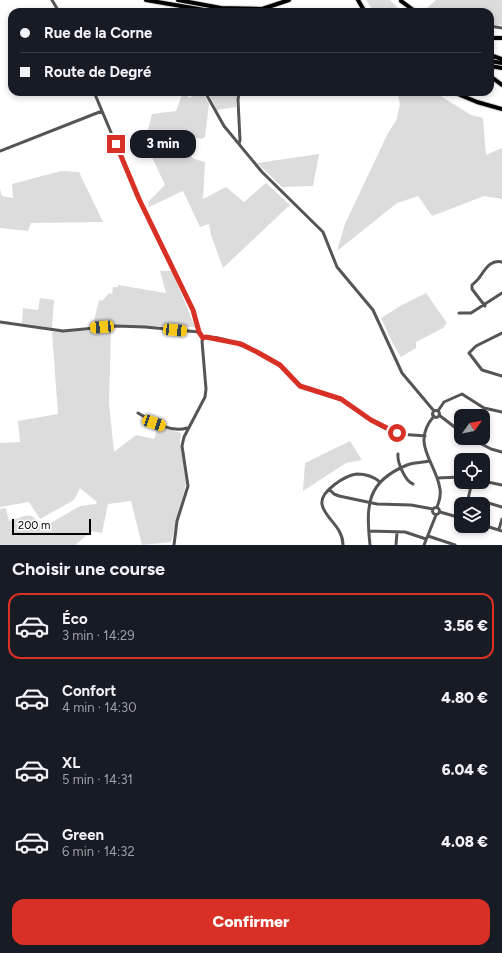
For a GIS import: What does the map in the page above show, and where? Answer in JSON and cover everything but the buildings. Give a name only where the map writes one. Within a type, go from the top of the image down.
[{"type":"highway","points":[[146,0],[193,8]]},
{"type":"highway","points":[[178,0],[220,8]]},
{"type":"highway","points":[[265,8],[288,0]]},
{"type":"highway","points":[[401,0],[409,8]]},
{"type":"highway","points":[[401,0],[411,8]]},
{"type":"highway","points":[[462,96],[476,102],[502,109]]},
{"type":"street","points":[[96,96],[139,199],[193,310],[199,332],[203,338],[206,389],[205,396],[188,428],[182,446],[188,486],[177,521],[174,545]]},
{"type":"street","points":[[207,96],[216,114],[262,172],[323,232],[337,267],[373,310],[402,373],[434,412],[434,416],[424,436],[425,452],[437,478],[440,493],[437,508],[440,512],[454,516]]},
{"type":"street","points":[[238,96],[239,144]]},
{"type":"street","points":[[0,151],[102,111]]},
{"type":"street","points":[[485,306],[472,289],[472,285],[479,280],[485,269],[491,264],[496,261],[502,262]]},
{"type":"street","points":[[458,313],[471,313],[485,306],[502,293]]},
{"type":"street","points":[[0,322],[63,331],[118,326],[199,332]]},
{"type":"street","points":[[502,333],[476,346],[470,353],[482,370],[502,376]]},
{"type":"street","points":[[203,338],[206,337],[241,344],[280,365],[300,386],[341,399],[390,431],[407,436],[424,436]]},
{"type":"street","points":[[434,412],[438,411],[444,402],[462,394],[484,408],[502,412]]},
{"type":"street","points":[[438,411],[439,415],[454,427]]},
{"type":"street","points":[[138,413],[154,423],[173,430],[188,428]]},
{"type":"street","points":[[434,416],[439,415]]},
{"type":"street","points":[[483,445],[502,452]]},
{"type":"street","points":[[398,454],[401,468],[410,483],[413,484]]},
{"type":"street","points":[[370,545],[367,512],[369,502],[380,482],[389,474],[412,463],[428,461]]},
{"type":"street","points":[[343,545],[340,531],[322,507],[322,500],[329,489],[356,474],[372,476],[380,482]]},
{"type":"street","points":[[437,478],[454,477]]},
{"type":"street","points":[[490,482],[502,485]]},
{"type":"street","points":[[329,489],[338,496],[377,504],[411,505],[433,509],[437,508]]},
{"type":"street","points":[[490,503],[502,507]]},
{"type":"street","points":[[433,509],[433,513],[436,514]]},
{"type":"street","points":[[424,545],[436,514],[440,512]]},
{"type":"street","points":[[490,527],[500,530],[502,519]]},
{"type":"street","points":[[368,531],[405,532],[455,545]]},
{"type":"street","points":[[396,545],[397,532]]},
{"type":"shaded area","points":[[366,0],[390,0],[398,8],[371,8]]},
{"type":"shaded area","points":[[436,0],[502,0],[502,25],[494,25],[494,8],[427,8]]},
{"type":"shaded area","points":[[182,96],[187,96],[189,98],[192,96],[204,96],[209,104],[205,137],[202,139],[192,137],[192,158],[205,162],[203,199],[226,187],[244,202],[266,183],[290,205],[223,268],[211,235],[209,224],[200,227],[183,191],[149,207],[148,202],[165,185],[145,142],[152,114],[176,111]]},
{"type":"shaded area","points":[[210,96],[237,96],[236,107],[217,110]]},
{"type":"shaded area","points":[[398,96],[440,96],[471,115],[483,118],[486,155],[502,148],[502,199],[484,196],[432,216],[418,196],[397,203],[337,251],[345,224],[388,133],[396,121],[400,104]]},
{"type":"shaded area","points":[[319,154],[313,186],[282,187],[257,163]]},
{"type":"shaded area","points":[[61,171],[79,172],[103,222],[31,223],[28,231],[0,228],[0,189],[2,196],[13,198],[12,184]]},
{"type":"shaded area","points":[[160,271],[172,271],[195,327],[93,325],[99,300],[102,301],[109,293],[112,294],[113,287],[118,287],[118,285],[166,293]]},
{"type":"shaded area","points":[[426,293],[447,323],[443,328],[416,342],[416,348],[401,357],[381,318]]},
{"type":"shaded area","points":[[40,298],[54,300],[52,328],[22,323],[23,308],[38,310]]},
{"type":"shaded area","points":[[111,330],[109,403],[114,452],[136,435],[154,439],[159,426],[181,433],[180,442],[186,484],[171,542],[142,545],[131,501],[108,504],[102,533],[92,531],[75,545],[0,545],[0,509],[6,508],[9,521],[25,516],[32,516],[42,528],[80,506],[96,504],[97,502],[80,488],[74,500],[40,519],[29,502],[0,507],[0,443],[20,442],[18,421],[58,414],[52,332]]},
{"type":"shaded area","points":[[350,441],[362,460],[346,463],[303,491],[305,463]]},
{"type":"route","points":[[116,144],[130,174],[139,199],[193,310],[199,332],[203,338],[220,339],[241,344],[280,365],[296,384],[341,399],[366,417],[390,431],[397,433]]}]
